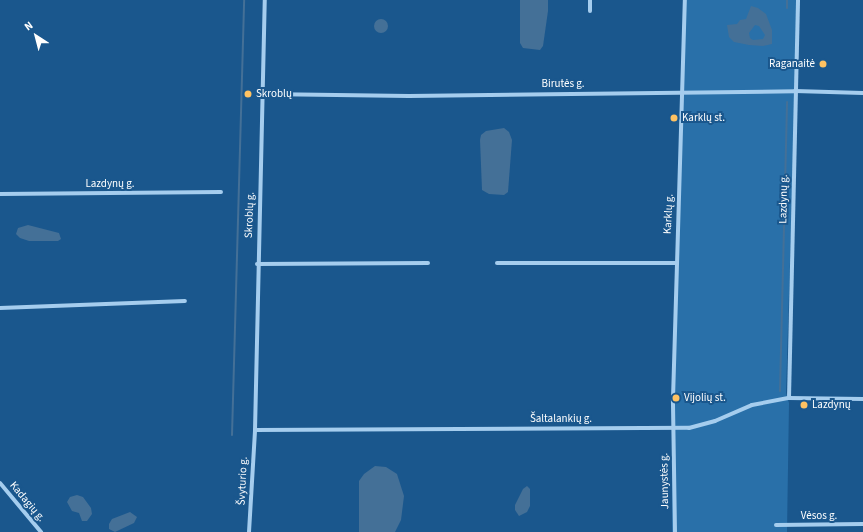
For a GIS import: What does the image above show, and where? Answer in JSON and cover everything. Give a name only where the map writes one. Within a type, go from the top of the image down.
[{"type":"street","name":"Skroblų g.","points":[[255,430],[257,264],[265,0]]},
{"type":"street","points":[[590,0],[590,11]]},
{"type":"street","name":"Karklų g.","points":[[673,429],[676,263],[684,93],[685,0]]},
{"type":"street","name":"Lazdynų g.","points":[[788,398],[798,0]]},
{"type":"street","name":"Birutės g.","points":[[263,94],[409,96],[795,91],[863,93]]},
{"type":"street","name":"Lazdynų g.","points":[[0,194],[221,192]]},
{"type":"street","points":[[257,264],[428,263]]},
{"type":"street","points":[[497,263],[676,263]]},
{"type":"street","points":[[0,308],[185,302]]},
{"type":"street","name":"Šaltalankių g.","points":[[255,430],[518,428],[673,429],[690,428],[716,421],[752,405],[788,398],[863,399]]},
{"type":"street","name":"Jaunystės g.","points":[[673,429],[675,532]]},
{"type":"street","name":"Švyturio g.","points":[[249,532],[255,430]]},
{"type":"street","name":"Kadagių g.","points":[[0,483],[41,532]]},
{"type":"street","name":"Vėsos g.","points":[[776,525],[863,524]]},
{"type":"shaded area","points":[[520,0],[548,0],[543,46],[540,50],[523,48],[520,43]]},
{"type":"shaded area","points":[[685,0],[798,0],[786,393],[789,403],[787,532],[672,532],[672,454]]},
{"type":"shaded area","points":[[751,6],[758,8],[766,14],[772,30],[772,44],[763,46],[734,42],[729,37],[727,25],[737,24],[740,20],[746,19]],"holes":[[[755,25],[759,26],[765,35],[763,39],[753,40],[750,38],[749,33]]]},
{"type":"shaded area","points":[[381,19],[386,21],[388,26],[386,31],[381,33],[376,31],[374,26],[376,21]]},
{"type":"shaded area","points":[[504,128],[509,132],[512,140],[508,192],[504,195],[489,194],[482,190],[481,135],[486,131]]},
{"type":"shaded area","points":[[28,225],[59,233],[61,239],[58,241],[29,241],[20,238],[16,234],[18,228]]},
{"type":"shaded area","points":[[375,466],[386,467],[397,474],[404,496],[401,520],[395,532],[359,532],[359,481],[364,474]]},
{"type":"shaded area","points":[[527,486],[530,489],[530,506],[527,512],[519,516],[515,510],[515,505],[523,489]]},
{"type":"shaded area","points":[[77,495],[83,497],[91,508],[92,514],[87,521],[82,521],[79,513],[72,511],[67,502],[70,497]]},
{"type":"shaded area","points":[[130,512],[137,517],[134,523],[115,532],[109,529],[109,524],[112,519]]},
{"type":"waterway","points":[[232,435],[244,0]]},
{"type":"waterway","points":[[787,0],[787,8]]},
{"type":"waterway","points":[[780,391],[787,102]]},
{"type":"place","name":"Raganaitė","points":[[823,64]]},
{"type":"place","name":"Skroblų","points":[[248,94]]},
{"type":"place","name":"Karklų st.","points":[[674,118]]},
{"type":"place","name":"Vijolių st.","points":[[676,398]]},
{"type":"place","name":"Lazdynų","points":[[804,405]]}]
